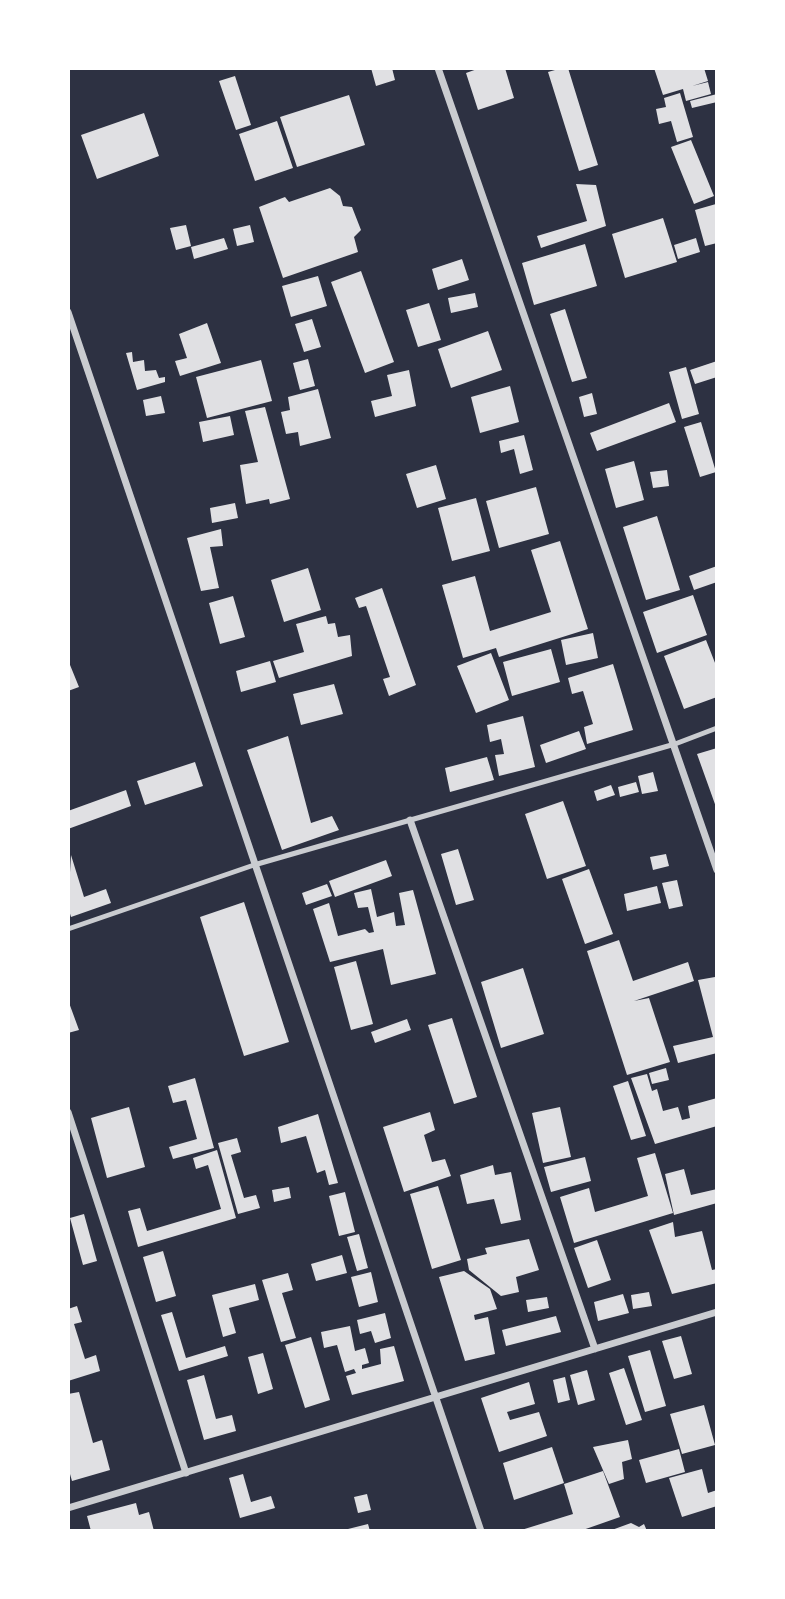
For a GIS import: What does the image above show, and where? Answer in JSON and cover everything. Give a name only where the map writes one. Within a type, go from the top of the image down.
[{"type":"street","points":[[438,68],[717,870]]},
{"type":"street","points":[[68,312],[481,1531]]},
{"type":"street","points":[[410,820],[595,1349]]},
{"type":"street","points":[[68,1112],[186,1473]]},
{"type":"street","points":[[68,1508],[717,1312]]},
{"type":"lane","points":[[68,929],[254,865],[675,744],[717,728]]},
{"type":"building","points":[[371,68],[392,68],[395,80],[376,86]]},
{"type":"building","points":[[480,68],[505,68],[514,98],[478,110],[466,73]]},
{"type":"building","points":[[568,68],[598,165],[579,171],[548,72]]},
{"type":"building","points":[[654,68],[704,68],[708,81],[692,86],[708,82],[711,94],[686,101],[683,89],[663,95]]},
{"type":"building","points":[[235,76],[251,125],[236,130],[219,81]]},
{"type":"building","points":[[680,93],[693,137],[677,142],[671,121],[659,124],[656,109],[666,107],[664,98]]},
{"type":"building","points":[[717,94],[717,102],[692,108],[690,101]]},
{"type":"building","points":[[349,95],[365,145],[297,167],[280,117]]},
{"type":"building","points":[[144,113],[159,156],[97,179],[81,135]]},
{"type":"building","points":[[277,121],[293,168],[255,181],[239,134]]},
{"type":"building","points":[[691,140],[714,196],[694,204],[671,147]]},
{"type":"building","points":[[576,184],[596,185],[606,226],[541,248],[537,236],[587,221]]},
{"type":"building","points":[[330,188],[340,196],[343,206],[352,207],[361,230],[354,237],[358,252],[283,278],[259,207],[285,197],[289,202]]},
{"type":"building","points":[[716,204],[717,243],[705,246],[695,210]]},
{"type":"building","points":[[663,218],[677,262],[625,278],[612,234]]},
{"type":"building","points":[[186,225],[191,246],[176,250],[170,228]]},
{"type":"building","points":[[250,225],[254,242],[237,246],[233,229]]},
{"type":"building","points":[[224,238],[228,249],[194,259],[191,247]]},
{"type":"building","points":[[696,238],[700,252],[678,259],[674,245]]},
{"type":"building","points":[[585,244],[597,286],[534,305],[522,263]]},
{"type":"building","points":[[462,259],[469,280],[438,290],[432,269]]},
{"type":"building","points":[[361,271],[394,362],[365,373],[331,282]]},
{"type":"building","points":[[318,276],[327,306],[291,317],[282,286]]},
{"type":"building","points":[[475,293],[478,307],[451,313],[448,298]]},
{"type":"building","points":[[429,303],[441,340],[418,347],[406,310]]},
{"type":"building","points":[[565,309],[587,378],[572,382],[550,314]]},
{"type":"building","points":[[312,319],[321,347],[304,352],[295,324]]},
{"type":"building","points":[[207,323],[221,363],[180,376],[175,361],[187,358],[179,334]]},
{"type":"building","points":[[488,331],[502,370],[451,388],[438,349]]},
{"type":"building","points":[[132,352],[133,362],[144,360],[145,371],[156,370],[159,378],[165,377],[165,382],[137,390],[126,353]]},
{"type":"building","points":[[308,359],[315,386],[300,390],[293,363]]},
{"type":"building","points":[[261,360],[272,401],[207,418],[196,377]]},
{"type":"building","points":[[717,361],[717,377],[695,384],[690,370]]},
{"type":"building","points":[[686,367],[699,414],[682,419],[669,372]]},
{"type":"building","points":[[409,370],[416,406],[375,417],[371,401],[392,396],[387,375]]},
{"type":"building","points":[[510,386],[519,422],[480,433],[471,397]]},
{"type":"building","points":[[318,389],[331,438],[300,446],[298,432],[286,434],[281,412],[290,410],[288,397]]},
{"type":"building","points":[[592,393],[597,414],[584,417],[579,397]]},
{"type":"building","points":[[161,396],[165,413],[146,416],[143,400]]},
{"type":"building","points":[[669,403],[676,422],[597,451],[590,433]]},
{"type":"building","points":[[265,407],[290,499],[270,504],[269,499],[246,504],[240,465],[258,462],[245,411]]},
{"type":"building","points":[[230,416],[234,435],[203,442],[199,422]]},
{"type":"building","points":[[701,422],[716,472],[700,477],[684,427]]},
{"type":"building","points":[[524,435],[533,470],[520,474],[514,449],[501,453],[499,441]]},
{"type":"building","points":[[634,461],[644,500],[616,508],[605,469]]},
{"type":"building","points":[[436,465],[446,499],[417,508],[406,474]]},
{"type":"building","points":[[667,470],[669,486],[653,488],[650,472]]},
{"type":"building","points":[[536,487],[549,534],[499,548],[486,501]]},
{"type":"building","points":[[476,498],[490,551],[452,561],[438,508]]},
{"type":"building","points":[[235,503],[238,518],[212,523],[210,508]]},
{"type":"building","points":[[657,516],[680,590],[646,600],[623,527]]},
{"type":"building","points":[[221,529],[223,546],[210,547],[219,588],[201,591],[187,538]]},
{"type":"building","points":[[560,541],[588,629],[499,657],[496,648],[463,658],[442,585],[475,576],[490,631],[551,612],[531,550]]},
{"type":"building","points":[[717,566],[717,582],[694,590],[689,576]]},
{"type":"building","points":[[308,568],[321,610],[284,622],[271,580]]},
{"type":"building","points":[[382,588],[416,685],[389,696],[383,679],[390,677],[366,606],[359,608],[355,598]]},
{"type":"building","points":[[693,595],[707,635],[657,653],[643,612]]},
{"type":"building","points":[[233,596],[245,637],[220,644],[209,603]]},
{"type":"building","points":[[326,616],[328,624],[335,623],[338,637],[350,635],[352,656],[279,678],[273,661],[304,652],[296,624]]},
{"type":"building","points":[[593,633],[598,658],[566,665],[561,640]]},
{"type":"building","points":[[706,640],[717,668],[717,697],[684,709],[664,656]]},
{"type":"building","points":[[551,649],[560,682],[512,696],[503,662]]},
{"type":"building","points":[[491,653],[509,700],[476,713],[457,666]]},
{"type":"building","points":[[68,660],[79,687],[68,691]]},
{"type":"building","points":[[270,661],[276,682],[241,692],[236,671]]},
{"type":"building","points":[[613,664],[633,730],[587,744],[584,727],[593,724],[583,691],[572,694],[568,678]]},
{"type":"building","points":[[334,684],[343,714],[301,725],[293,694]]},
{"type":"building","points":[[523,716],[535,767],[499,776],[495,755],[504,754],[501,739],[490,742],[487,725]]},
{"type":"building","points":[[579,731],[586,749],[546,763],[540,745]]},
{"type":"building","points":[[288,736],[311,823],[332,816],[339,830],[282,850],[247,750]]},
{"type":"building","points":[[717,748],[717,807],[716,807],[697,754]]},
{"type":"building","points":[[487,757],[494,780],[450,792],[445,768]]},
{"type":"building","points":[[195,762],[203,786],[145,805],[137,781]]},
{"type":"building","points":[[653,772],[658,791],[642,794],[638,776]]},
{"type":"building","points":[[636,782],[639,792],[620,797],[618,787]]},
{"type":"building","points":[[611,785],[615,795],[597,801],[594,791]]},
{"type":"building","points":[[126,790],[131,806],[68,829],[68,811]]},
{"type":"building","points":[[563,801],[586,866],[547,879],[525,814]]},
{"type":"building","points":[[458,849],[474,900],[456,905],[441,854]]},
{"type":"building","points":[[666,854],[669,866],[653,870],[650,857]]},
{"type":"building","points":[[71,855],[84,897],[106,889],[111,903],[71,917],[68,907]]},
{"type":"building","points":[[386,860],[392,876],[335,897],[329,881]]},
{"type":"building","points":[[589,869],[613,934],[585,944],[562,879]]},
{"type":"building","points":[[677,880],[683,906],[669,909],[662,883]]},
{"type":"building","points":[[327,884],[332,896],[306,905],[302,893]]},
{"type":"building","points":[[657,886],[661,903],[627,911],[624,894]]},
{"type":"building","points":[[371,889],[377,917],[394,912],[396,926],[405,925],[399,893],[413,890],[436,974],[391,985],[383,949],[330,962],[313,909],[329,903],[338,936],[365,929],[369,933],[374,932],[368,907],[358,908],[354,893]]},
{"type":"building","points":[[244,902],[289,1042],[244,1056],[200,917]]},
{"type":"building","points":[[619,940],[633,981],[688,962],[694,981],[634,1001],[649,998],[670,1062],[627,1075],[587,951]]},
{"type":"building","points":[[356,961],[373,1024],[351,1030],[334,967]]},
{"type":"building","points":[[523,968],[544,1034],[501,1048],[481,982]]},
{"type":"building","points":[[715,977],[717,1053],[678,1063],[673,1046],[713,1037],[698,980]]},
{"type":"building","points":[[68,1000],[79,1030],[68,1033]]},
{"type":"building","points":[[452,1018],[477,1097],[454,1104],[428,1025]]},
{"type":"building","points":[[407,1019],[411,1030],[375,1043],[371,1032]]},
{"type":"building","points":[[666,1068],[669,1080],[652,1084],[649,1073]]},
{"type":"building","points":[[647,1074],[652,1091],[657,1089],[663,1111],[678,1107],[682,1120],[690,1118],[688,1106],[717,1098],[717,1126],[655,1144],[631,1078]]},
{"type":"building","points":[[195,1078],[214,1148],[173,1159],[169,1147],[197,1139],[186,1100],[173,1103],[168,1086]]},
{"type":"building","points":[[628,1081],[646,1136],[631,1140],[613,1086]]},
{"type":"building","points":[[129,1107],[145,1167],[107,1178],[91,1118]]},
{"type":"building","points":[[560,1107],[571,1157],[543,1163],[532,1113]]},
{"type":"building","points":[[430,1112],[435,1130],[424,1135],[432,1162],[445,1159],[451,1176],[404,1192],[383,1127]]},
{"type":"building","points":[[318,1114],[338,1183],[329,1185],[325,1170],[317,1173],[306,1136],[281,1143],[278,1127]]},
{"type":"building","points":[[237,1138],[241,1152],[231,1155],[244,1198],[256,1195],[260,1208],[238,1214],[218,1143]]},
{"type":"building","points":[[217,1150],[236,1218],[138,1247],[128,1211],[140,1208],[147,1231],[221,1209],[208,1165],[196,1169],[193,1158]]},
{"type":"building","points":[[655,1153],[673,1213],[574,1243],[560,1197],[589,1188],[595,1212],[648,1196],[637,1158]]},
{"type":"building","points":[[585,1157],[591,1181],[551,1192],[544,1167]]},
{"type":"building","points":[[493,1165],[495,1175],[511,1172],[521,1220],[501,1224],[494,1199],[467,1204],[460,1175]]},
{"type":"building","points":[[684,1169],[691,1195],[717,1189],[717,1203],[674,1215],[665,1174]]},
{"type":"building","points":[[438,1186],[461,1260],[432,1269],[410,1194]]},
{"type":"building","points":[[289,1187],[291,1198],[274,1202],[272,1190]]},
{"type":"building","points":[[345,1192],[355,1232],[339,1236],[329,1196]]},
{"type":"building","points":[[84,1214],[97,1261],[83,1265],[70,1218]]},
{"type":"building","points":[[673,1222],[675,1237],[702,1231],[712,1270],[717,1269],[717,1283],[672,1294],[649,1230]]},
{"type":"building","points":[[359,1234],[368,1268],[357,1271],[347,1237]]},
{"type":"building","points":[[529,1239],[539,1270],[516,1277],[519,1292],[501,1296],[469,1270],[467,1259],[487,1254],[485,1248]]},
{"type":"building","points":[[597,1240],[611,1280],[588,1288],[574,1248]]},
{"type":"building","points":[[163,1251],[176,1296],[156,1302],[143,1257]]},
{"type":"building","points":[[342,1255],[347,1273],[316,1281],[311,1264]]},
{"type":"building","points":[[464,1271],[490,1289],[497,1309],[474,1315],[475,1320],[488,1317],[495,1354],[465,1361],[439,1277]]},
{"type":"building","points":[[371,1272],[378,1302],[359,1307],[351,1277]]},
{"type":"building","points":[[288,1273],[293,1290],[282,1293],[296,1338],[281,1342],[262,1280]]},
{"type":"building","points":[[255,1284],[259,1300],[229,1308],[236,1333],[223,1337],[212,1295]]},
{"type":"building","points":[[649,1292],[652,1306],[633,1309],[631,1295]]},
{"type":"building","points":[[623,1294],[629,1313],[598,1321],[594,1302]]},
{"type":"building","points":[[547,1297],[549,1308],[528,1312],[526,1300]]},
{"type":"building","points":[[77,1306],[82,1322],[74,1324],[85,1359],[96,1355],[100,1371],[68,1381],[68,1309]]},
{"type":"building","points":[[172,1312],[186,1358],[225,1346],[228,1356],[179,1371],[161,1315]]},
{"type":"building","points":[[385,1313],[391,1338],[375,1343],[371,1331],[360,1334],[357,1320]]},
{"type":"building","points":[[556,1316],[561,1332],[506,1346],[502,1330]]},
{"type":"building","points":[[350,1326],[355,1351],[365,1348],[369,1363],[362,1365],[362,1369],[381,1364],[380,1349],[394,1346],[404,1381],[352,1395],[346,1376],[356,1373],[354,1369],[345,1372],[337,1345],[324,1348],[321,1332]]},
{"type":"building","points":[[681,1336],[692,1374],[674,1379],[662,1341]]},
{"type":"building","points":[[311,1337],[330,1400],[305,1408],[285,1345]]},
{"type":"building","points":[[650,1350],[666,1406],[645,1412],[628,1356]]},
{"type":"building","points":[[263,1353],[273,1389],[258,1394],[248,1357]]},
{"type":"building","points":[[624,1368],[642,1420],[626,1425],[609,1373]]},
{"type":"building","points":[[587,1370],[595,1400],[578,1405],[570,1375]]},
{"type":"building","points":[[204,1375],[216,1419],[232,1415],[236,1431],[204,1440],[187,1380]]},
{"type":"building","points":[[565,1377],[570,1400],[558,1403],[553,1380]]},
{"type":"building","points":[[529,1382],[535,1404],[507,1412],[510,1420],[539,1412],[547,1436],[499,1452],[481,1398]]},
{"type":"building","points":[[79,1392],[93,1443],[102,1440],[110,1470],[72,1481],[68,1467],[68,1394]]},
{"type":"building","points":[[704,1405],[715,1445],[682,1454],[670,1414]]},
{"type":"building","points":[[628,1440],[632,1459],[622,1462],[624,1479],[609,1484],[593,1447]]},
{"type":"building","points":[[552,1447],[564,1483],[514,1500],[503,1463]]},
{"type":"building","points":[[679,1449],[685,1472],[646,1483],[639,1460]]},
{"type":"building","points":[[702,1469],[708,1493],[717,1490],[717,1506],[682,1517],[669,1478]]},
{"type":"building","points":[[603,1471],[620,1517],[580,1531],[518,1531],[573,1514],[564,1484]]},
{"type":"building","points":[[243,1474],[251,1502],[271,1496],[275,1508],[240,1518],[229,1478]]},
{"type":"building","points":[[367,1494],[371,1510],[358,1513],[354,1497]]},
{"type":"building","points":[[136,1503],[139,1515],[149,1512],[154,1531],[91,1531],[87,1516]]},
{"type":"building","points":[[631,1523],[639,1527],[644,1524],[647,1531],[609,1531]]},
{"type":"building","points":[[368,1524],[370,1531],[344,1530]]}]
